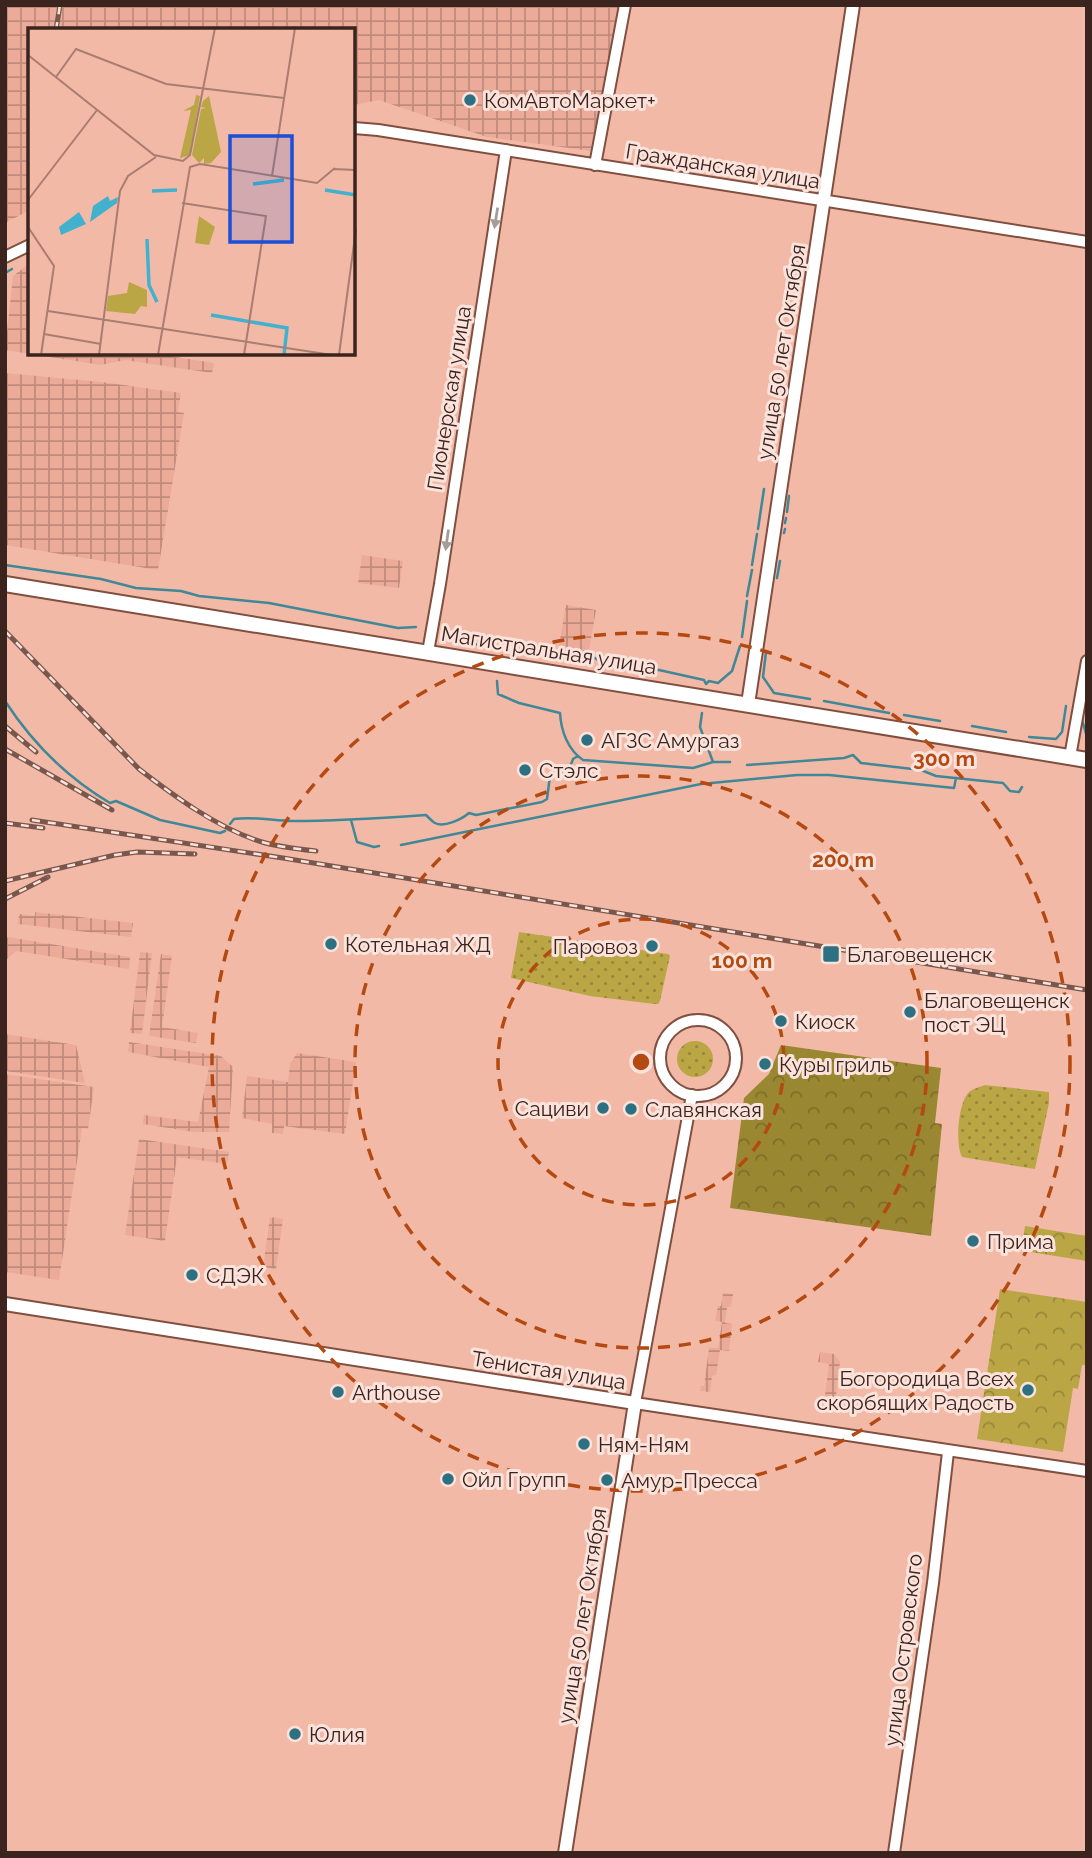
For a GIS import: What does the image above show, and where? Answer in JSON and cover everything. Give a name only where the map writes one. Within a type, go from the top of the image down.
[{"type":"main road","name":"улица 50 лет Октября","points":[[748,704],[853,5]]},
{"type":"main road","name":"Магистральная улица","points":[[9,584],[1087,760]]},
{"type":"main road","name":"Тенистая улица","points":[[5,1304],[635,1403]]},
{"type":"main road","name":"улица 50 лет Октября","points":[[565,1853],[635,1403]]},
{"type":"street","points":[[595,165],[625,5]]},
{"type":"street","name":"Гражданская улица","points":[[355,128],[1087,242]]},
{"type":"street","name":"Пионерская улица","points":[[428,652],[506,150]]},
{"type":"street","points":[[5,257],[28,245]]},
{"type":"street","points":[[1070,757],[1087,661]]},
{"type":"street","points":[[704,1020],[718,1025],[729,1035],[735,1049],[735,1063],[730,1077],[720,1088],[706,1094],[692,1095],[678,1090],[667,1080],[660,1066],[660,1051],[665,1038],[675,1027],[689,1021],[704,1020]]},
{"type":"street","name":"улица 50 лет Октября","points":[[635,1403],[692,1095]]},
{"type":"street","name":"Тенистая улица","points":[[635,1403],[1087,1471]]},
{"type":"street","name":"улица Островского","points":[[894,1853],[929,1611],[948,1452]]},
{"type":"shaded area","points":[[5,5],[620,5],[591,151],[487,137],[379,100],[355,105],[355,28],[28,28],[28,211],[5,223]]},
{"type":"shaded area","points":[[28,265],[28,354],[5,350],[13,276]]},
{"type":"shaded area","points":[[37,355],[163,355],[214,363],[212,373],[125,360],[101,365]]},
{"type":"shaded area","points":[[5,373],[181,393],[178,412],[184,413],[158,570],[5,545]]},
{"type":"shaded area","points":[[362,555],[403,561],[399,588],[358,583]]},
{"type":"shaded area","points":[[566,605],[596,610],[588,656],[558,651]]},
{"type":"shaded area","points":[[35,912],[133,923],[131,937],[18,924],[19,914],[35,916]]},
{"type":"shaded area","points":[[8,937],[130,957],[129,969],[16,951],[5,961],[5,940]]},
{"type":"shaded area","points":[[140,952],[152,953],[142,1034],[130,1033]]},
{"type":"shaded area","points":[[161,954],[172,956],[162,1027],[198,1033],[196,1043],[149,1036]]},
{"type":"shaded area","points":[[5,1034],[76,1045],[85,1083],[5,1071]]},
{"type":"shaded area","points":[[129,1042],[221,1056],[233,1067],[229,1132],[194,1132],[143,1124],[144,1115],[198,1122],[209,1067],[128,1052]]},
{"type":"shaded area","points":[[297,1053],[356,1062],[345,1134],[284,1126],[283,1134],[272,1133],[272,1124],[242,1118],[247,1076],[288,1082],[290,1064]]},
{"type":"shaded area","points":[[5,1074],[94,1087],[88,1129],[82,1128],[59,1280],[5,1272]]},
{"type":"shaded area","points":[[139,1139],[229,1152],[227,1164],[177,1157],[165,1241],[125,1235]]},
{"type":"shaded area","points":[[270,1217],[283,1219],[276,1269],[263,1267]]},
{"type":"shaded area","points":[[723,1293],[733,1294],[731,1307],[727,1307],[725,1323],[732,1324],[729,1351],[720,1350],[710,1392],[700,1391],[701,1386],[704,1386],[709,1348],[718,1348],[722,1322],[715,1321]]},
{"type":"shaded area","points":[[820,1352],[834,1354],[840,1362],[834,1412],[823,1410],[829,1364],[818,1362]]},
{"type":"green space","points":[[519,932],[668,954],[670,956],[660,1001],[654,1004],[590,996],[511,978]]},
{"type":"green space","points":[[695,1041],[708,1046],[713,1059],[708,1072],[695,1077],[682,1072],[677,1059],[682,1046]]},
{"type":"green space","points":[[781,1045],[941,1068],[935,1123],[942,1124],[931,1236],[730,1208],[744,1098],[769,1074]]},
{"type":"green space","points":[[985,1085],[1049,1092],[1035,1169],[962,1157],[958,1134],[962,1105],[969,1092]]},
{"type":"green space","points":[[1025,1226],[1087,1236],[1087,1261],[1011,1249],[1013,1238],[1023,1239]]},
{"type":"green space","points":[[1000,1289],[1087,1302],[1085,1365],[1082,1365],[1078,1389],[1073,1388],[1063,1452],[977,1439]]},
{"type":"waterway","points":[[5,273],[12,269]]},
{"type":"waterway","points":[[758,529],[764,489]]},
{"type":"waterway","points":[[787,512],[789,496]]},
{"type":"waterway","points":[[785,523],[786,518]]},
{"type":"waterway","points":[[784,533],[785,529]]},
{"type":"waterway","points":[[752,565],[757,534]]},
{"type":"waterway","points":[[777,578],[780,561]]},
{"type":"waterway","points":[[5,565],[101,579],[136,588],[269,603],[398,628],[416,627]]},
{"type":"waterway","points":[[747,596],[752,570]]},
{"type":"waterway","points":[[742,637],[747,601]]},
{"type":"waterway","points":[[454,642],[508,648]]},
{"type":"waterway","points":[[562,651],[579,651],[610,665],[659,670],[704,680],[706,684],[709,681],[718,683],[732,671],[740,646]]},
{"type":"waterway","points":[[766,652],[763,677],[774,693],[810,699]]},
{"type":"waterway","points":[[497,681],[498,694],[519,703],[560,713],[566,740],[583,760],[693,768],[713,762]]},
{"type":"waterway","points":[[5,701],[27,731],[65,771],[110,803],[116,801],[160,820],[220,833],[225,831]]},
{"type":"waterway","points":[[824,701],[889,713]]},
{"type":"waterway","points":[[1029,737],[1056,739],[1062,732],[1066,706]]},
{"type":"waterway","points":[[702,713],[700,727],[713,762],[730,762]]},
{"type":"waterway","points":[[904,715],[940,721]]},
{"type":"waterway","points":[[1082,720],[1087,737]]},
{"type":"waterway","points":[[972,726],[1006,732]]},
{"type":"waterway","points":[[747,765],[844,758],[853,755],[861,763],[921,770],[936,776],[1003,783],[1010,791],[1019,792],[1022,787]]},
{"type":"waterway","points":[[230,824],[234,819],[242,818],[310,821],[426,815],[435,823],[448,824],[469,813],[476,815],[542,802],[547,799],[550,776],[565,771],[578,756]]},
{"type":"waterway","points":[[401,845],[701,784],[797,775],[829,775],[954,788],[956,778]]},
{"type":"waterway","points":[[351,820],[357,842],[379,846]]},
{"type":"railway","points":[[56,28],[60,5]]},
{"type":"railway","points":[[5,631],[139,769],[167,790],[213,820],[246,836],[275,845],[316,851]]},
{"type":"railway","points":[[5,726],[36,752]]},
{"type":"railway","points":[[5,749],[112,810]]},
{"type":"railway","points":[[32,820],[283,858],[1087,990]]},
{"type":"railway","points":[[5,823],[43,828]]},
{"type":"railway","points":[[5,881],[115,855],[137,852],[195,854]]},
{"type":"railway","points":[[5,899],[48,877]]},
{"type":"place","name":"КомАвтоМаркет+","points":[[470,100]]},
{"type":"place","name":"АГЗС Амургаз","points":[[587,740]]},
{"type":"place","name":"Стэлс","points":[[525,770]]},
{"type":"place","name":"Котельная ЖД","points":[[331,944]]},
{"type":"place","name":"Паровоз","points":[[652,946]]},
{"type":"place","name":"Благовещенск","points":[[831,954]]},
{"type":"place","name":"Благовещенск пост ЭЦ","points":[[910,1012]]},
{"type":"place","name":"Киоск","points":[[781,1021]]},
{"type":"place","name":"Куры гриль","points":[[765,1064]]},
{"type":"place","name":"Сациви","points":[[603,1108]]},
{"type":"place","name":"Славянская","points":[[631,1109]]},
{"type":"place","name":"Прима","points":[[973,1241]]},
{"type":"place","name":"СДЭК","points":[[192,1275]]},
{"type":"place","name":"Богородица Всех скорбящих Радость","points":[[1028,1390]]},
{"type":"place","name":"Arthouse","points":[[338,1392]]},
{"type":"place","name":"Ням-Ням","points":[[584,1444]]},
{"type":"place","name":"Ойл Групп","points":[[448,1479]]},
{"type":"place","name":"Амур-Пресса","points":[[607,1480]]},
{"type":"place","name":"Юлия","points":[[295,1734]]}]
